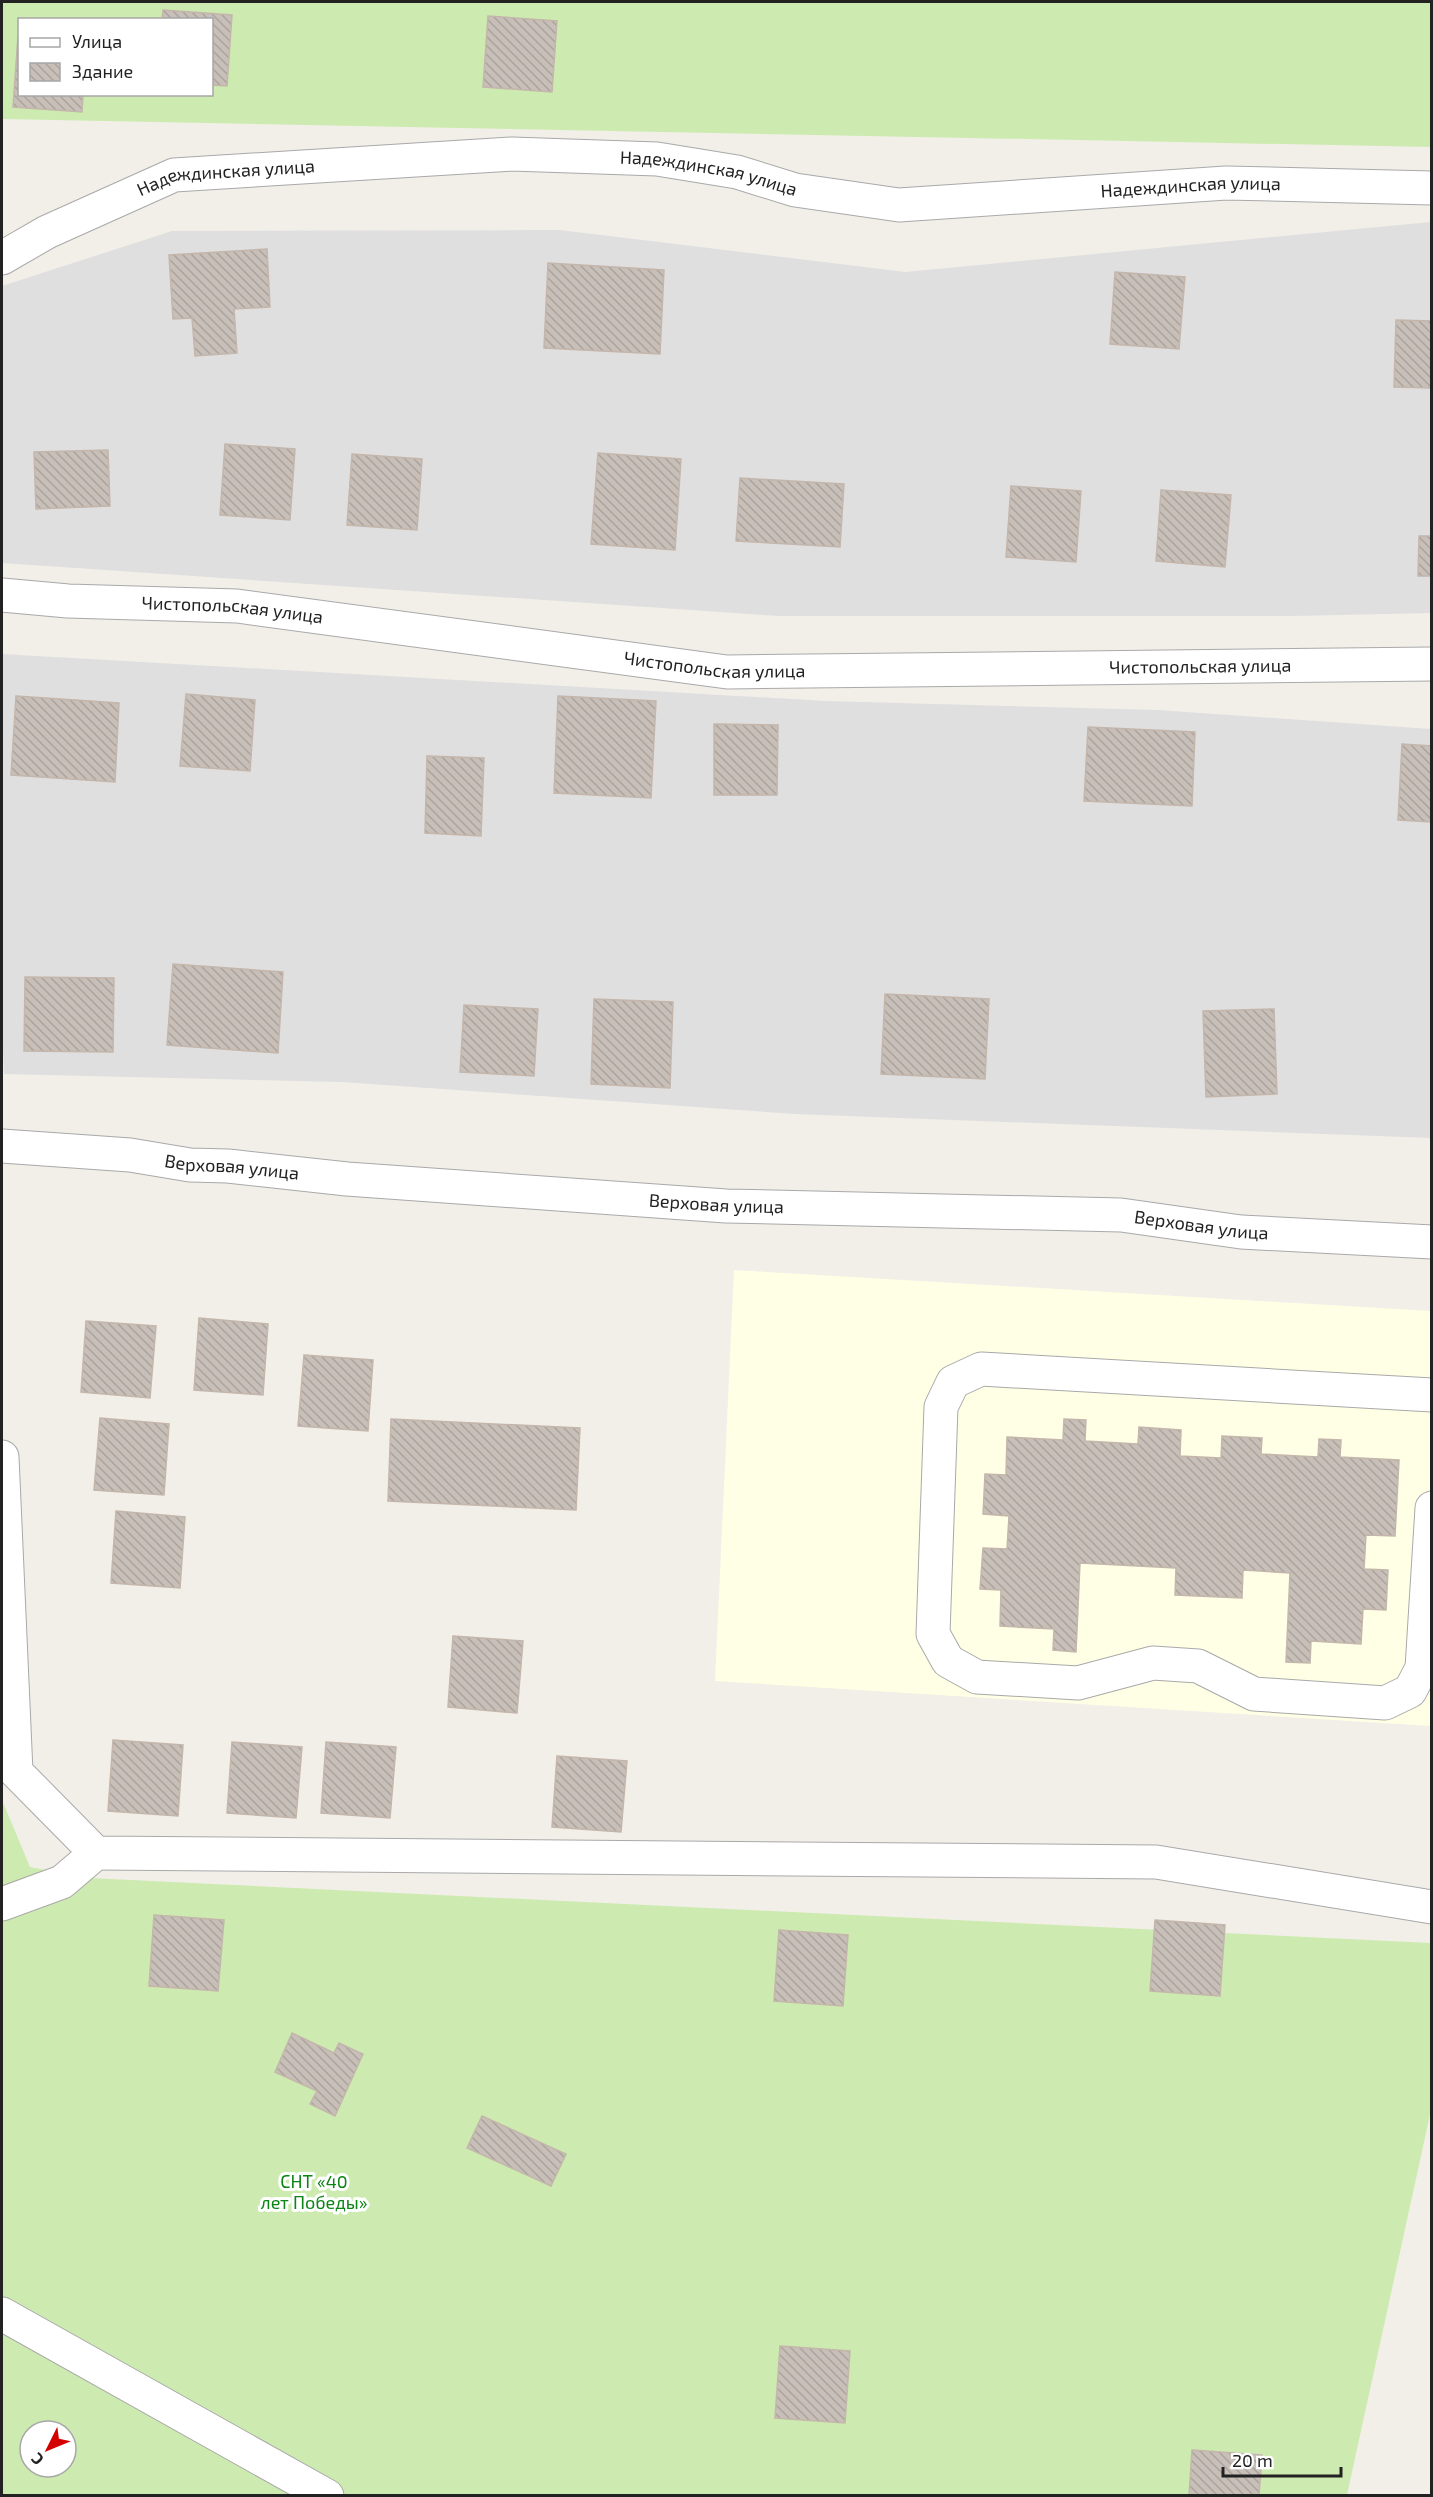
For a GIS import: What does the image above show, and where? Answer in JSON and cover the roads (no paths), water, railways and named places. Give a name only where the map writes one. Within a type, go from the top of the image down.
[{"type":"street","name":"Надеждинская улица","points":[[2,258],[47,232],[174,176],[512,154],[657,159],[737,172],[795,190],[899,205],[1226,183],[1431,188]]},
{"type":"street","name":"Чистопольская улица","points":[[2,596],[68,601],[237,606],[727,672],[1431,664]]},
{"type":"street","name":"Верховая улица","points":[[2,1146],[130,1155],[190,1165],[228,1166],[346,1179],[714,1206],[1121,1215],[1241,1233],[1431,1242]]},
{"type":"street","points":[[1431,1395],[981,1370],[952,1382],[941,1407],[933,1634],[948,1661],[977,1677],[1078,1683],[1153,1663],[1198,1666],[1254,1694],[1385,1703],[1410,1691],[1422,1668],[1431,1556],[1431,1508]]},
{"type":"street","points":[[2,1457],[16,1772],[96,1853]]},
{"type":"street","points":[[2,1904],[62,1882],[96,1853],[1156,1862],[1431,1907]]},
{"type":"street","points":[[2,2314],[327,2496]]},
{"type":"park label","name":"СНТ «40 лет Победы»","points":[[314,2192]]}]
